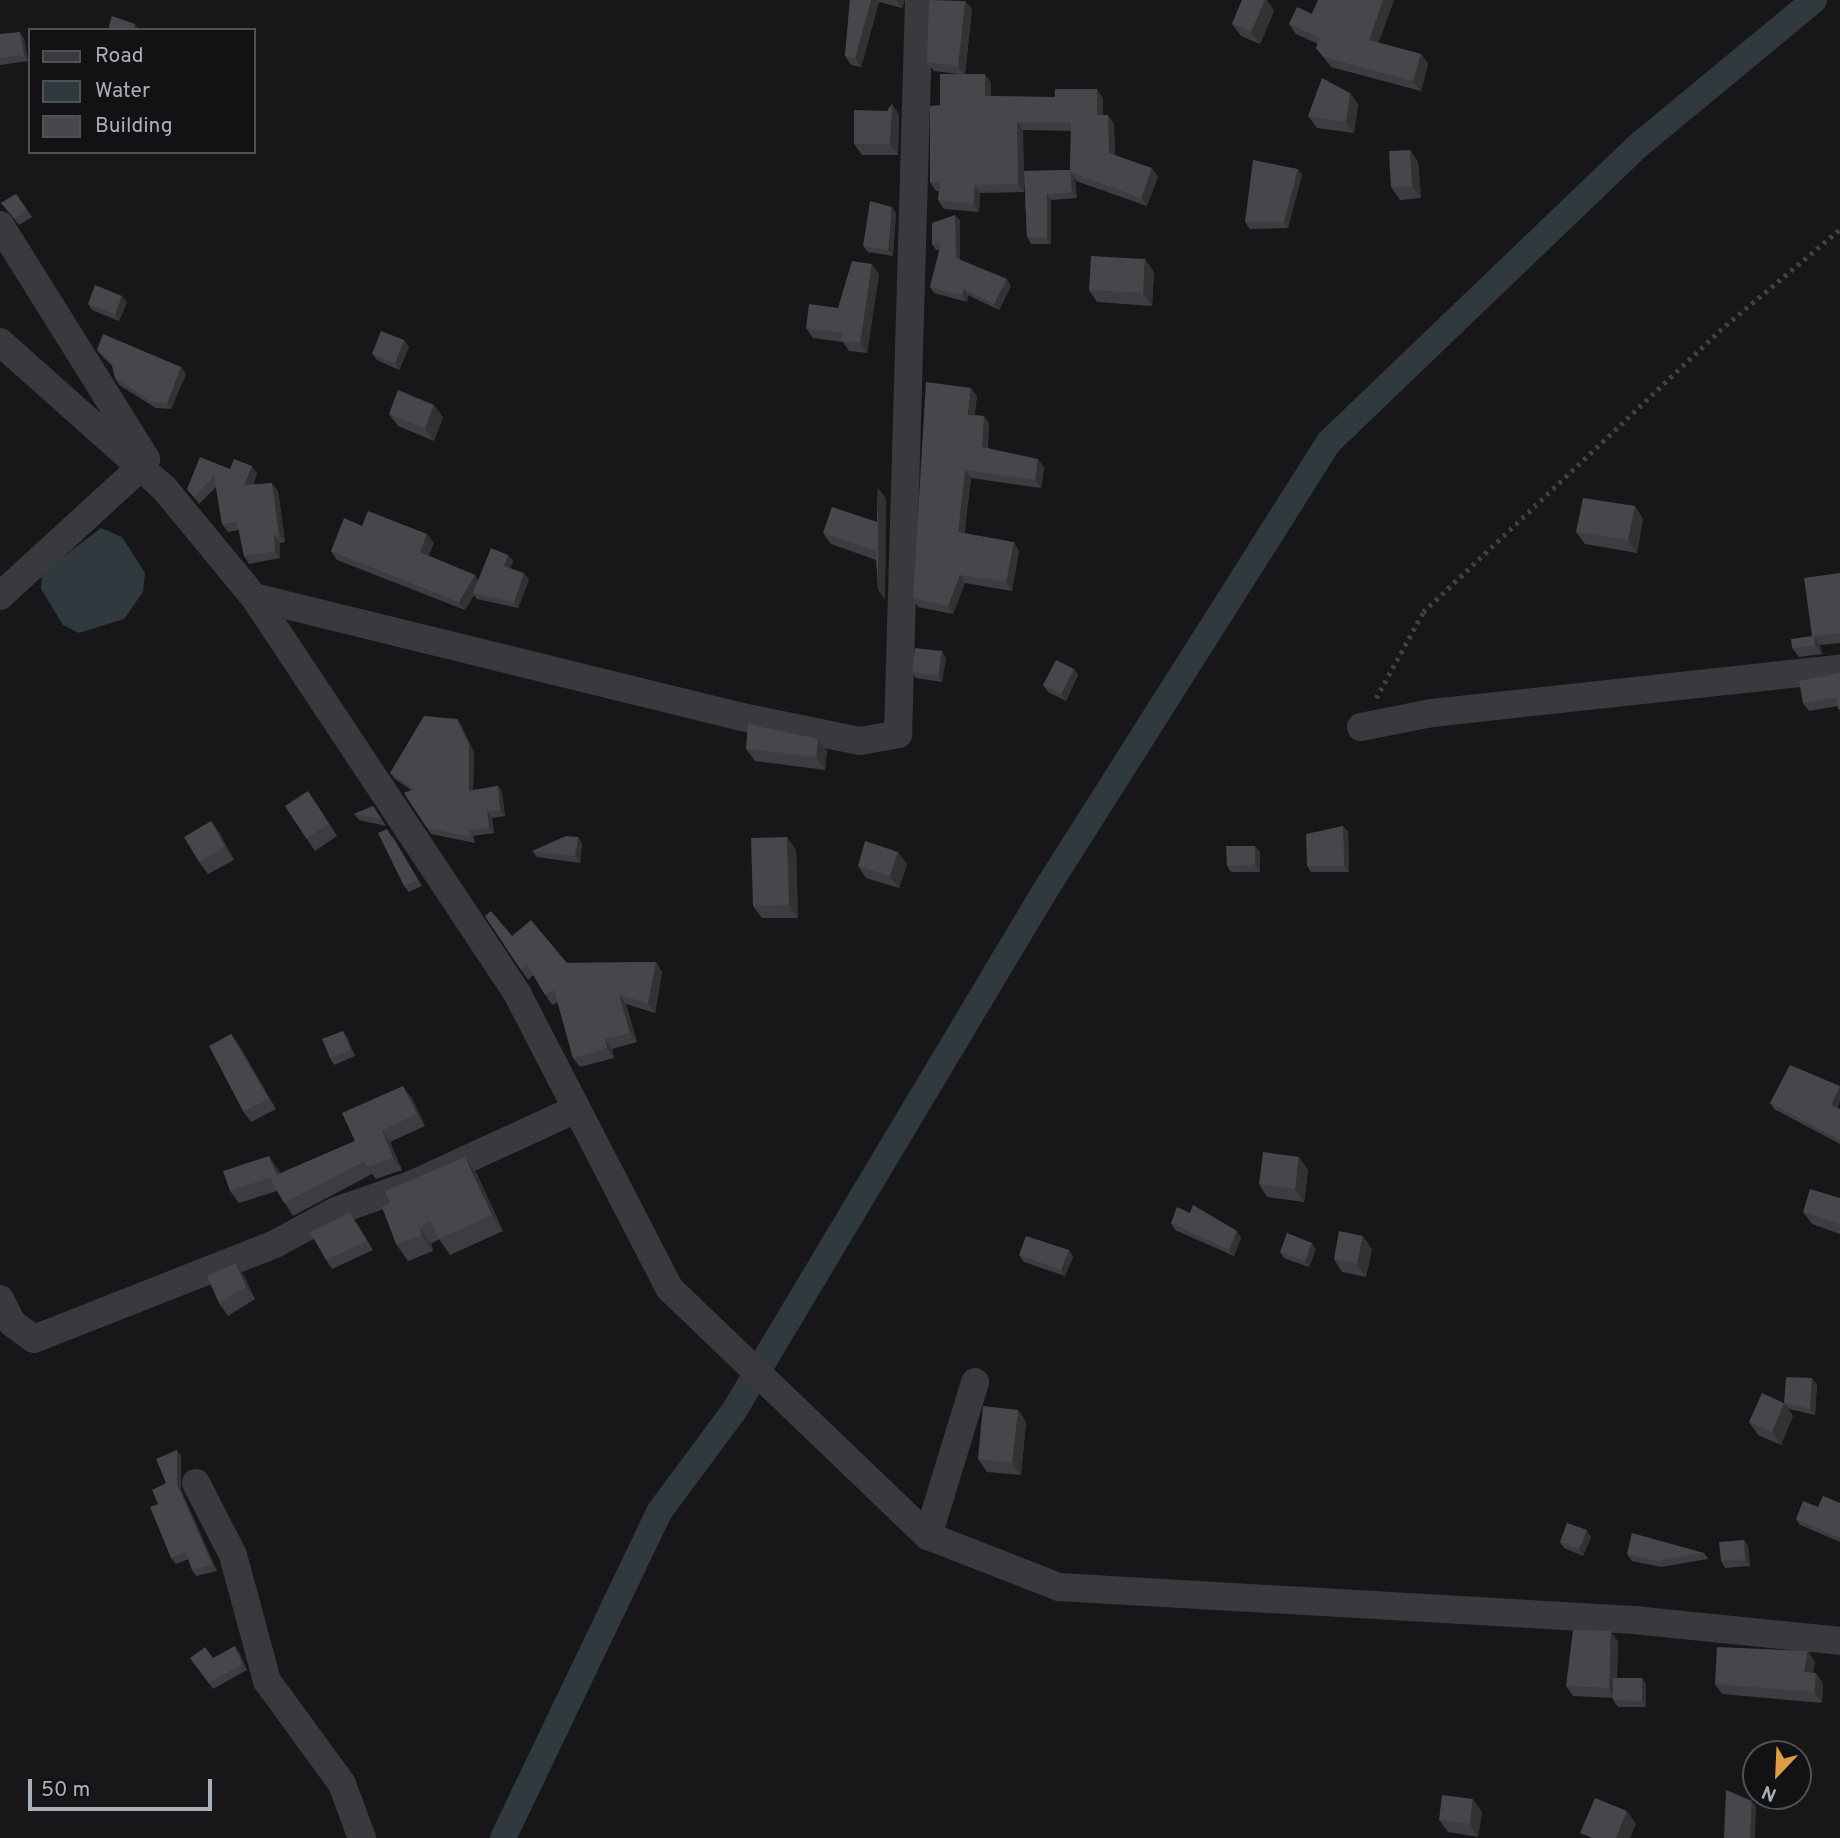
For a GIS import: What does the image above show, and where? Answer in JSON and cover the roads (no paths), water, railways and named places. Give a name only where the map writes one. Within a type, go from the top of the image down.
[{"type":"street","points":[[254,597],[742,717],[860,741],[898,734],[919,0]]},
{"type":"street","points":[[0,225],[164,488],[254,597],[518,995],[574,1110],[669,1288],[859,1475],[928,1536],[1059,1587],[1634,1620],[1840,1641]]},
{"type":"street","points":[[0,342],[164,488]]},
{"type":"street","points":[[0,596],[141,467]]},
{"type":"street","points":[[1361,727],[1432,713],[1840,669]]},
{"type":"street","points":[[0,1299],[12,1323],[34,1339],[275,1244],[336,1211],[413,1185],[574,1110]]},
{"type":"street","points":[[928,1536],[975,1382]]},
{"type":"street","points":[[197,1483],[233,1555],[267,1681],[342,1784],[362,1838]]},
{"type":"water","points":[[101,528],[122,537],[145,573],[143,592],[124,619],[79,633],[63,625],[41,589],[42,573]]},
{"type":"waterway","points":[[503,1838],[659,1512],[734,1411],[1043,894],[1329,442],[1639,145],[1814,0]]}]
